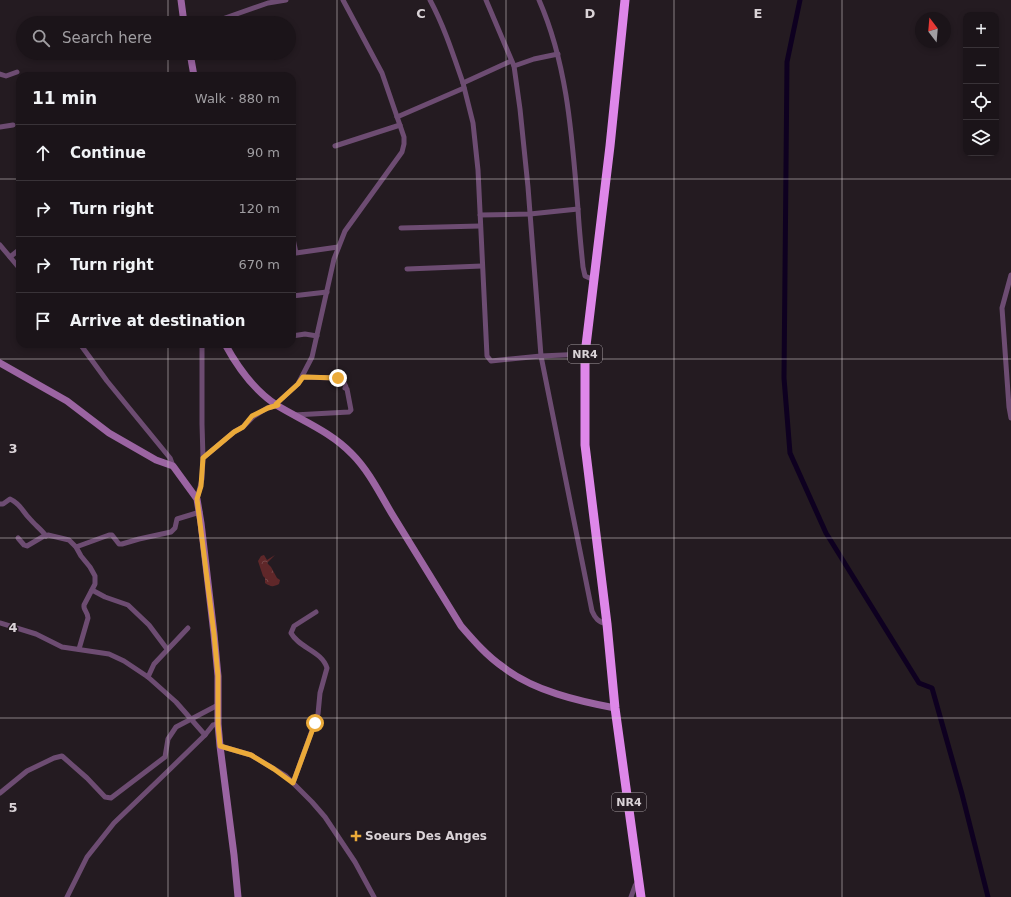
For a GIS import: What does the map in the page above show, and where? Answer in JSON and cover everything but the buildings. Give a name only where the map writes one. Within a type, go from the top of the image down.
[{"type":"highway","name":"NR4","points":[[625,0],[610,146],[585,354],[584,445],[607,624],[615,708],[641,897]]},
{"type":"street","points":[[180,0],[183,16]]},
{"type":"street","points":[[231,16],[268,3],[286,0]]},
{"type":"street","points":[[203,458],[234,432],[243,427],[252,416],[277,405],[303,377],[312,357],[338,247],[350,224],[402,152],[404,140],[382,73],[343,0]]},
{"type":"street","points":[[430,0],[454,53],[473,123],[478,170],[485,348],[488,360],[585,354]]},
{"type":"street","points":[[486,0],[512,64],[520,109],[541,356],[592,611],[596,619],[601,623],[607,624]]},
{"type":"street","points":[[539,0],[558,54],[564,78],[574,160],[584,273],[587,277],[594,280]]},
{"type":"street","points":[[397,117],[463,85],[512,64],[558,54]]},
{"type":"street","points":[[191,60],[193,72]]},
{"type":"street","points":[[0,74],[6,76],[16,72]]},
{"type":"street","points":[[0,127],[13,125]]},
{"type":"street","points":[[335,146],[400,125]]},
{"type":"street","points":[[480,215],[530,214],[578,209]]},
{"type":"street","points":[[401,228],[480,226]]},
{"type":"street","points":[[0,245],[16,264]]},
{"type":"street","points":[[296,253],[338,247]]},
{"type":"street","points":[[10,257],[16,252]]},
{"type":"street","points":[[406,269],[482,266]]},
{"type":"street","points":[[1011,275],[1002,308],[1011,418]]},
{"type":"street","points":[[296,296],[327,292]]},
{"type":"street","points":[[296,335],[305,334],[317,336]]},
{"type":"street","points":[[83,348],[124,403],[170,458],[197,499],[200,512],[214,634],[218,676],[218,724],[220,746],[238,897]]},
{"type":"street","points":[[197,499],[201,486],[203,458],[202,348]]},
{"type":"street","points":[[227,348],[248,380],[260,391],[277,405],[341,443],[363,467],[450,609],[461,626],[476,643],[503,668],[531,683],[556,694],[587,703],[615,708]]},
{"type":"street","points":[[0,363],[67,401],[109,433],[156,460],[174,466]]},
{"type":"street","points":[[294,415],[349,412],[351,410],[347,390],[342,378],[303,377]]},
{"type":"street","points":[[0,504],[3,504],[10,499],[18,503],[28,517],[46,536]]},
{"type":"street","points":[[76,547],[109,535],[115,537],[119,544],[122,544],[139,538],[171,532],[175,528],[177,519],[200,512]]},
{"type":"street","points":[[18,538],[24,546],[27,546],[48,535],[65,538],[76,547],[80,556],[96,576],[95,584],[84,606],[88,614],[88,618],[80,649]]},
{"type":"street","points":[[92,590],[128,605],[149,625],[167,649]]},
{"type":"street","points":[[293,783],[318,714],[320,693],[327,668],[324,660],[294,638],[291,633],[294,626],[316,612]]},
{"type":"street","points":[[0,623],[36,634],[62,647],[110,654],[134,667],[148,677],[176,702],[205,735]]},
{"type":"street","points":[[148,677],[154,664],[188,628]]},
{"type":"street","points":[[0,793],[27,771],[54,758],[62,756],[88,778],[105,797],[111,798],[165,756],[168,739],[171,732],[176,727],[218,705]]},
{"type":"street","points":[[67,897],[81,868],[114,823],[205,735],[212,725],[218,724]]},
{"type":"street","points":[[220,746],[251,755],[293,783],[325,817],[355,862],[374,897]]},
{"type":"street","points":[[631,897],[639,880]]},
{"type":"green space","points":[[264,555],[267,560],[275,555],[267,563],[280,580],[279,584],[275,586],[265,583],[265,578],[258,561],[261,556]]},
{"type":"waterway","points":[[800,0],[787,62],[784,378],[790,453],[826,533],[919,683],[932,688],[962,794],[988,897]]},
{"type":"place","name":"Soeurs Des Anges","points":[[356,836]]},
{"type":"route","points":[[315,723],[293,783],[286,776],[251,755],[220,746],[218,724],[218,676],[200,512],[197,499],[201,486],[203,458],[234,432],[243,427],[252,416],[278,405],[276,404],[289,393],[303,377],[338,378]]}]
